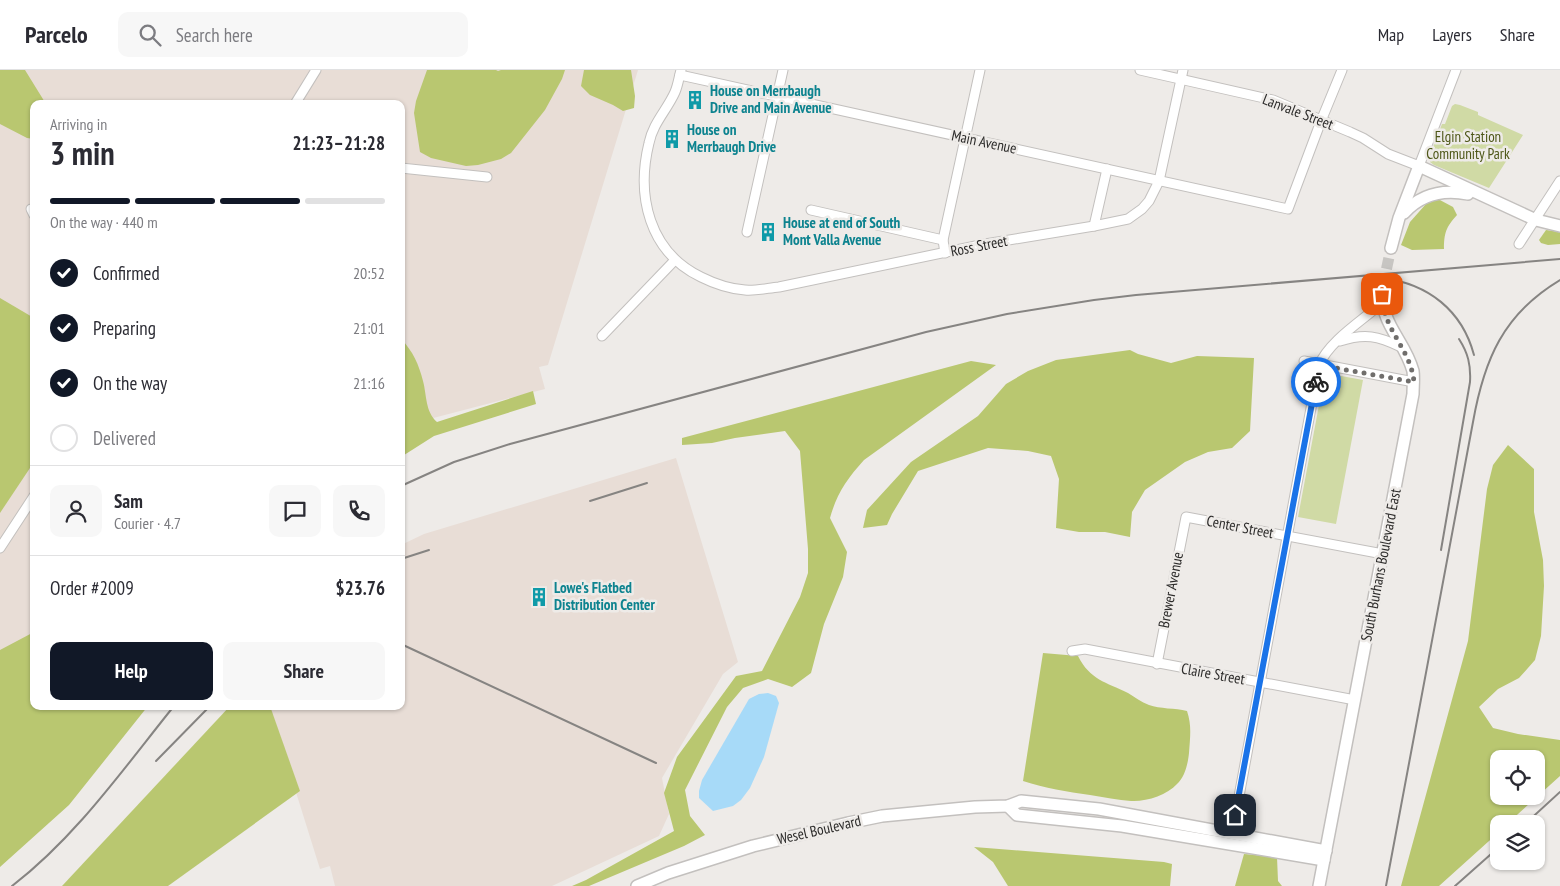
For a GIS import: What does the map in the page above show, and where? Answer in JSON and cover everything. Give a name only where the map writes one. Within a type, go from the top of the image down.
[{"type":"main road","points":[[1391,248],[1399,218],[1419,166],[1536,220],[1560,226]]},
{"type":"main road","points":[[1399,218],[1411,205],[1421,198],[1441,192],[1464,193],[1488,199]]},
{"type":"main road","name":"South Burhans Boulevard East","points":[[1319,886],[1413,394],[1413,372],[1384,314],[1382,303],[1383,285]]},
{"type":"main road","name":"Wesel Boulevard","points":[[637,886],[668,873],[735,851],[848,823],[882,816],[1008,806],[1020,802],[1099,809],[1232,834],[1325,855]]},
{"type":"main road","name":"Wesel Boulevard","points":[[1008,806],[1016,815],[1122,826],[1325,855]]},
{"type":"street","points":[[297,100],[316,70]]},
{"type":"street","points":[[747,232],[783,70]]},
{"type":"street","points":[[945,253],[943,240],[980,70]]},
{"type":"street","name":"Lanvale Street","points":[[1140,70],[1182,74],[1273,100],[1350,132],[1388,154],[1419,166]]},
{"type":"street","points":[[1321,121],[1342,70]]},
{"type":"street","points":[[1419,166],[1456,70]]},
{"type":"street","name":"Main Avenue","points":[[680,72],[777,96],[1288,209],[1321,121]]},
{"type":"street","name":"Ross Street","points":[[680,72],[675,91],[652,132],[646,155],[644,185],[647,212],[658,238],[675,260],[692,273],[711,282],[728,288],[746,290],[779,287],[985,244],[1120,221],[1135,214],[1149,202],[1159,181],[1182,74]]},
{"type":"street","points":[[405,168],[487,177]]},
{"type":"street","points":[[1094,226],[1107,169]]},
{"type":"street","points":[[1519,244],[1560,181]]},
{"type":"street","points":[[812,210],[943,240]]},
{"type":"street","points":[[602,336],[675,260]]},
{"type":"street","points":[[1232,834],[1319,365],[1323,355],[1352,327],[1382,303]]},
{"type":"street","points":[[1337,342],[1354,336],[1374,336],[1402,347]]},
{"type":"street","points":[[1304,361],[1414,382]]},
{"type":"street","points":[[0,548],[30,502]]},
{"type":"street","name":"Center Street","points":[[1186,517],[1383,554]]},
{"type":"street","name":"Brewer Avenue","points":[[1157,664],[1186,517]]},
{"type":"street","name":"Claire Street","points":[[1072,651],[1085,649],[1355,700]]},
{"type":"shaded area","points":[[0,70],[638,70],[548,365],[539,367],[545,389],[414,423],[405,431],[405,100],[30,100],[30,680],[0,695]]},
{"type":"shaded area","points":[[676,458],[738,662],[723,674],[662,778],[669,814],[659,836],[552,886],[335,886],[330,866],[320,869],[270,710],[405,710],[405,543],[424,534]]},
{"type":"green space","points":[[0,70],[25,70],[44,100],[30,100],[30,138],[0,124]]},
{"type":"green space","points":[[427,70],[565,70],[545,110],[511,153],[501,159],[466,166],[431,158],[420,152],[414,113],[416,101]]},
{"type":"green space","points":[[584,70],[631,70],[635,96],[634,108],[623,111],[590,95],[581,86]]},
{"type":"green space","name":"Elgin Station Community Park","points":[[1455,104],[1478,112],[1478,115],[1523,135],[1489,188],[1430,162],[1430,155],[1442,124],[1445,124],[1452,106]]},
{"type":"green space","points":[[1438,199],[1453,207],[1457,215],[1446,230],[1444,249],[1412,250],[1401,245],[1410,222],[1426,204]]},
{"type":"green space","points":[[1546,230],[1560,232],[1560,244],[1548,245],[1541,243],[1539,240]]},
{"type":"green space","points":[[0,298],[30,316],[30,468],[0,513]]},
{"type":"green space","points":[[405,344],[417,364],[423,381],[428,408],[437,422],[533,391],[536,404],[434,436],[405,454]]},
{"type":"green space","points":[[1130,350],[1171,363],[1197,356],[1254,358],[1250,431],[1232,448],[1208,452],[1185,462],[1145,490],[1132,512],[1130,537],[1105,532],[1079,532],[1056,528],[1059,479],[1051,456],[1028,451],[988,448],[918,471],[887,525],[863,528],[867,510],[911,462],[978,416],[1006,384],[1028,371],[1056,360]]},
{"type":"green space","points":[[971,361],[996,365],[864,460],[839,494],[830,518],[847,552],[843,577],[824,624],[811,673],[792,687],[768,679],[743,688],[727,707],[685,790],[690,816],[705,835],[684,846],[589,886],[572,886],[674,831],[664,793],[677,757],[736,676],[762,671],[800,597],[808,573],[808,549],[800,451],[785,431],[712,443],[682,445],[682,438]]},
{"type":"green space","points":[[1325,373],[1363,380],[1336,524],[1298,517]]},
{"type":"green space","points":[[1508,445],[1534,469],[1534,512],[1543,560],[1544,586],[1541,636],[1535,660],[1519,678],[1498,689],[1479,707],[1493,728],[1560,740],[1560,776],[1545,790],[1545,750],[1490,750],[1490,805],[1528,805],[1517,815],[1490,815],[1490,840],[1439,886],[1401,886],[1468,641],[1487,489],[1493,465]]},
{"type":"green space","points":[[30,634],[30,710],[145,710],[69,805],[0,867],[0,650]]},
{"type":"green space","points":[[1043,653],[1078,656],[1093,675],[1143,702],[1158,707],[1187,711],[1190,727],[1189,757],[1180,781],[1173,788],[1156,797],[1131,801],[1064,791],[1023,781]]},
{"type":"green space","points":[[226,710],[271,710],[300,791],[168,886],[62,886]]},
{"type":"green space","points":[[974,847],[1164,862],[1172,864],[1170,886],[1008,886],[993,862]]},
{"type":"green space","points":[[1244,854],[1277,857],[1278,881],[1282,886],[1235,886]]},
{"type":"water","points":[[768,693],[776,696],[779,703],[764,757],[750,788],[741,800],[733,806],[713,811],[699,798],[702,780],[749,699],[759,694]]},
{"type":"tunnel","points":[[1383,285],[1391,248]]},
{"type":"railway","points":[[405,484],[454,462],[510,444],[926,332],[1007,314],[1136,295],[1560,259]]},
{"type":"railway","points":[[1383,278],[1415,286],[1441,302],[1452,312],[1461,325],[1474,355]]},
{"type":"railway","points":[[1386,886],[1473,422],[1483,378],[1499,340],[1510,324],[1540,293],[1560,280]]},
{"type":"railway","points":[[1441,550],[1470,382],[1468,359],[1459,339]]},
{"type":"railway","points":[[590,501],[647,483]]},
{"type":"railway","points":[[405,558],[429,550]]},
{"type":"railway","points":[[405,646],[656,763]]},
{"type":"railway","points":[[12,886],[35,867],[78,824],[171,710]]},
{"type":"railway","points":[[156,761],[206,710]]},
{"type":"railway","points":[[1535,815],[1560,792]]},
{"type":"railway","points":[[1455,886],[1490,855]]},
{"type":"way so far","points":[[1316,382],[1319,365],[1414,382],[1410,363],[1384,314],[1382,294]]},
{"type":"place","name":"House on Merrbaugh Drive and Main Avenue","points":[[695,100]]},
{"type":"place","name":"House on Merrbaugh Drive","points":[[672,139]]},
{"type":"place","name":"House at end of South Mont Valla Avenue","points":[[768,232]]},
{"type":"place","name":"Lowe's Flatbed Distribution Center","points":[[539,597]]},
{"type":"route","points":[[1235,815],[1316,382]]}]
